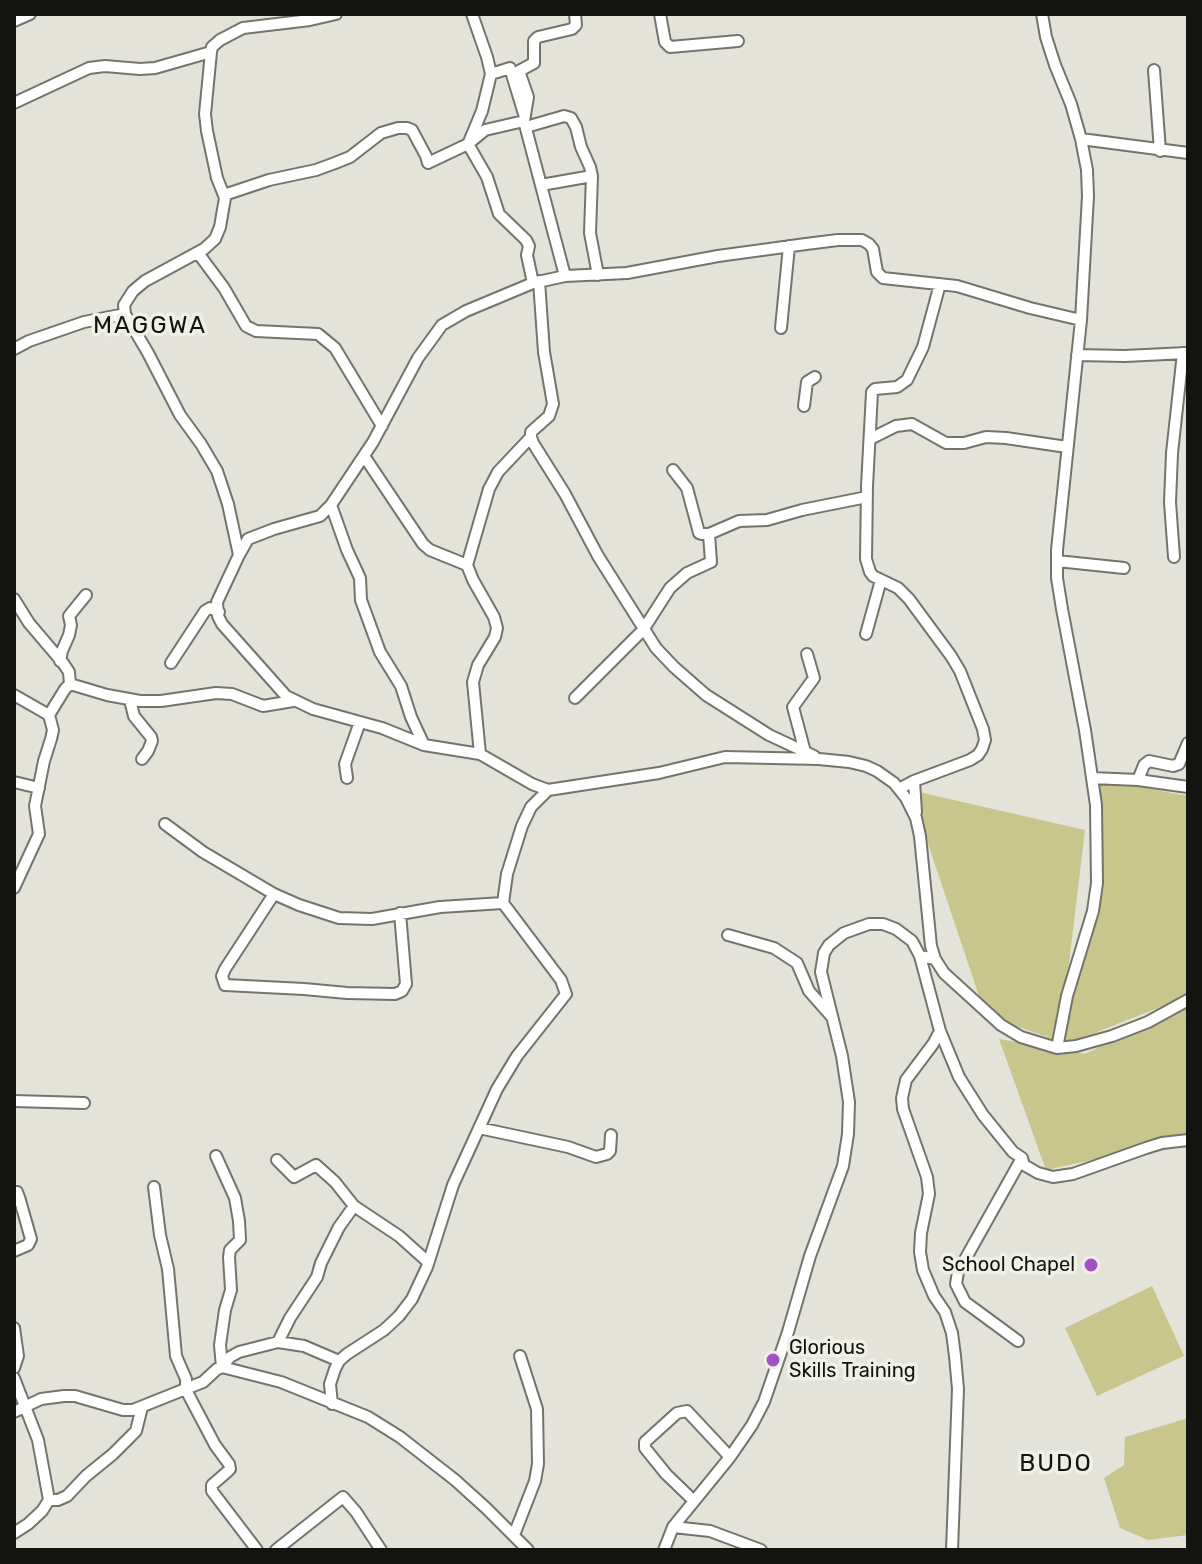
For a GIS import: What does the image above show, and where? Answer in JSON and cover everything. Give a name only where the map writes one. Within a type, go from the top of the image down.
[{"type":"street","points":[[14,21],[30,14]]},
{"type":"street","points":[[254,14],[263,26]]},
{"type":"street","points":[[239,555],[217,471],[180,415],[125,314],[124,305],[133,291],[145,281],[198,253],[212,244],[217,235],[224,195],[217,178],[205,114],[212,47],[243,28],[336,14]]},
{"type":"street","points":[[468,144],[482,111],[491,74],[472,14]]},
{"type":"street","points":[[525,121],[528,97],[519,71],[534,63],[534,41],[538,37],[572,29],[576,25],[575,14]]},
{"type":"street","points":[[660,14],[665,42],[670,47],[738,41]]},
{"type":"street","points":[[1042,14],[1046,37],[1081,139],[1088,196],[1081,320],[1057,561],[1062,609],[1096,805],[1097,853],[1093,911],[1067,996],[1057,1048]]},
{"type":"street","points":[[14,103],[89,68],[148,69],[211,52]]},
{"type":"street","points":[[491,74],[510,68],[565,276]]},
{"type":"street","points":[[1154,70],[1160,151]]},
{"type":"street","points":[[224,195],[335,163],[350,157],[381,133],[398,128],[412,130],[428,163],[468,144],[485,130],[564,116],[571,118],[576,127],[592,176],[590,233],[598,275]]},
{"type":"street","points":[[1081,139],[1188,153]]},
{"type":"street","points":[[468,144],[487,177],[499,214],[529,246],[527,255],[536,282],[553,409],[498,472],[489,489],[467,565],[497,628],[473,682],[480,754]]},
{"type":"street","points":[[541,185],[592,176]]},
{"type":"street","points":[[916,818],[906,798],[886,777],[866,766],[819,759],[725,757],[649,775],[548,790],[480,754],[424,745],[382,728],[293,701],[277,688],[222,624],[217,602],[248,539],[320,516],[331,505],[382,426],[418,358],[442,325],[474,307],[536,282],[565,276],[656,268],[789,246],[862,240],[873,249],[877,272],[883,278],[957,286],[1081,320]]},
{"type":"street","points":[[781,328],[789,246]]},
{"type":"street","points":[[198,253],[248,328],[318,334],[335,348],[382,426]]},
{"type":"street","points":[[899,789],[970,760],[978,755],[985,740],[960,671],[951,656],[909,599],[898,588],[873,576],[867,567],[872,392],[897,387],[907,380],[923,347],[940,284]]},
{"type":"street","points":[[14,349],[84,322],[125,314]]},
{"type":"street","points":[[1077,355],[1185,353],[1172,453],[1170,502],[1174,557]]},
{"type":"street","points":[[804,406],[807,382],[815,377]]},
{"type":"street","points":[[870,439],[896,426],[912,424],[946,443],[964,443],[986,437],[1067,447]]},
{"type":"street","points":[[531,437],[598,556],[656,648],[706,695],[769,735],[819,759]]},
{"type":"street","points":[[364,456],[423,544],[467,565]]},
{"type":"street","points":[[673,470],[687,488],[699,533],[709,534],[739,521],[767,520],[867,497]]},
{"type":"street","points":[[331,505],[360,578],[361,600],[380,652],[401,686],[424,745]]},
{"type":"street","points":[[575,698],[643,630],[670,588],[687,573],[711,562],[709,534]]},
{"type":"street","points":[[1057,561],[1124,568]]},
{"type":"street","points":[[866,634],[881,580]]},
{"type":"street","points":[[60,661],[69,635],[69,616],[86,595]]},
{"type":"street","points":[[14,599],[29,623],[69,672],[70,684],[49,715]]},
{"type":"street","points":[[171,663],[205,611],[210,608],[219,612]]},
{"type":"street","points":[[805,752],[793,707],[814,678],[807,654]]},
{"type":"street","points":[[70,684],[130,700],[161,701],[223,693],[263,706],[293,701]]},
{"type":"street","points":[[14,695],[49,715],[53,730],[35,806],[39,834],[14,888]]},
{"type":"street","points":[[130,700],[134,716],[152,741],[142,759]]},
{"type":"street","points":[[347,778],[345,764],[360,722]]},
{"type":"street","points":[[1138,780],[1149,761],[1173,766],[1182,762],[1188,743]]},
{"type":"street","points":[[1092,778],[1188,787]]},
{"type":"street","points":[[914,781],[931,946],[935,959],[944,973],[1001,1025],[1021,1037],[1057,1048],[1076,1046],[1148,1022],[1188,1000]]},
{"type":"street","points":[[14,782],[39,788]]},
{"type":"street","points":[[332,1404],[330,1384],[339,1361],[384,1330],[412,1299],[428,1262],[453,1185],[506,1072],[566,994],[561,980],[503,903],[507,874],[522,826],[531,807],[548,790]]},
{"type":"street","points":[[165,824],[203,852],[274,894],[315,912],[339,918],[372,919],[440,907],[503,903]]},
{"type":"street","points":[[274,894],[225,969],[222,976],[225,985],[395,994],[402,991],[406,984],[400,913]]},
{"type":"street","points":[[664,1550],[673,1527],[730,1457],[764,1402],[810,1256],[843,1166],[849,1102],[842,1056],[821,972],[824,953],[835,939],[869,924],[883,924],[906,935],[920,956],[940,1031],[959,1077],[983,1115],[1013,1152],[1022,1158],[1024,1165],[1038,1173],[1053,1177],[1073,1174],[1154,1145],[1188,1140]]},
{"type":"street","points":[[728,935],[774,948],[797,963],[809,991],[832,1017]]},
{"type":"street","points":[[920,956],[935,959]]},
{"type":"street","points":[[940,1031],[906,1080],[902,1098],[927,1177],[929,1194],[920,1252],[923,1270],[945,1312],[955,1356],[958,1389],[952,1550]]},
{"type":"street","points":[[14,1101],[84,1103]]},
{"type":"street","points":[[479,1128],[568,1147],[596,1157],[610,1151],[611,1135]]},
{"type":"street","points":[[216,1156],[235,1198],[240,1240],[230,1250],[229,1257],[231,1290],[220,1345],[222,1367]]},
{"type":"street","points":[[1018,1341],[965,1302],[956,1284],[958,1272],[1022,1158]]},
{"type":"street","points":[[277,1160],[294,1177],[316,1165],[354,1206],[399,1236],[428,1262]]},
{"type":"street","points":[[154,1187],[168,1269],[176,1356],[186,1379],[186,1390],[230,1469],[212,1485],[212,1491],[257,1550]]},
{"type":"street","points":[[14,1192],[19,1197],[31,1239],[28,1245],[14,1251]]},
{"type":"street","points":[[278,1342],[317,1277],[339,1227],[354,1206]]},
{"type":"street","points":[[14,1328],[18,1356],[14,1368]]},
{"type":"street","points":[[14,1412],[41,1399],[64,1396],[133,1410],[203,1382],[239,1352],[278,1342],[304,1346],[339,1361]]},
{"type":"street","points":[[514,1535],[535,1481],[538,1464],[537,1409],[520,1356]]},
{"type":"street","points":[[222,1367],[281,1382],[368,1417],[400,1437],[455,1480],[528,1550]]},
{"type":"street","points":[[14,1378],[38,1440],[49,1500],[42,1511],[14,1533]]},
{"type":"street","points":[[49,1500],[67,1496],[136,1431],[142,1407]]},
{"type":"street","points":[[694,1501],[666,1474],[645,1448],[645,1442],[677,1413],[687,1411],[730,1457]]},
{"type":"street","points":[[276,1550],[343,1497],[381,1550]]},
{"type":"street","points":[[673,1527],[710,1531],[761,1550]]},
{"type":"shaded area","points":[[1098,779],[1188,796],[1188,996],[1057,1048],[1059,1041],[1007,1023],[980,999],[910,790],[1085,830],[1060,1038],[1094,925]]},
{"type":"shaded area","points":[[1188,1003],[1188,1139],[1046,1170],[999,1039],[1085,1054]]},
{"type":"shaded area","points":[[1152,1286],[1184,1356],[1097,1396],[1065,1328]]},
{"type":"shaded area","points":[[1188,1418],[1188,1535],[1148,1540],[1120,1528],[1104,1478],[1124,1465],[1125,1437]]},
{"type":"place","name":"School Chapel","points":[[1091,1265]]},
{"type":"place","name":"Glorious Skills Training","points":[[773,1360]]},
{"type":"district","name":"MAGGWA","points":[[150,326]]},
{"type":"district","name":"BUDO","points":[[1056,1464]]}]
